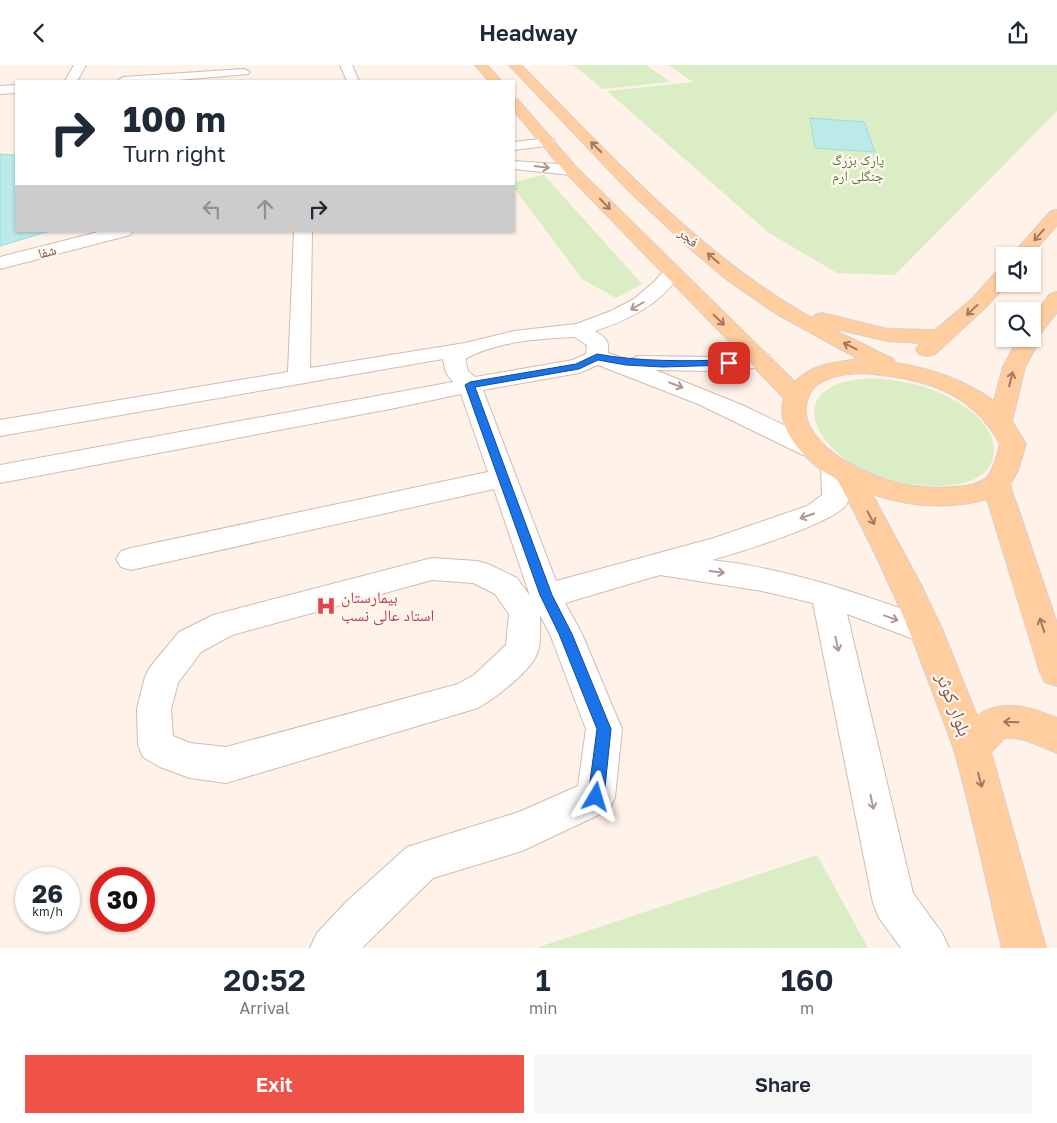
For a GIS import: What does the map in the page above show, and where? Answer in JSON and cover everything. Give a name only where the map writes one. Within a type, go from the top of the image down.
[{"type":"main road","points":[[481,65],[494,80]]},
{"type":"main road","name":"فجر","points":[[515,65],[648,200],[722,266],[768,300],[806,323],[900,369]]},
{"type":"main road","points":[[515,104],[571,170],[796,396]]},
{"type":"main road","points":[[1028,247],[1057,215]]},
{"type":"main road","points":[[900,369],[941,337],[979,303],[996,284]]},
{"type":"main road","points":[[768,300],[823,320],[887,335],[941,337]]},
{"type":"main road","points":[[1041,320],[1056,300]]},
{"type":"main road","points":[[1000,422],[1014,367],[1025,347]]},
{"type":"main road","points":[[860,366],[900,369],[934,378],[960,390],[983,405],[1000,422],[1013,445],[1007,466],[996,484],[974,494],[945,498],[921,497],[879,488],[841,471],[812,449],[798,430],[793,412],[796,396],[810,380],[832,370],[860,366]]},
{"type":"main road","name":"بلوار کوثر","points":[[841,471],[906,585],[927,631],[972,749],[1024,948]]},
{"type":"main road","points":[[996,484],[1057,672]]},
{"type":"main road","points":[[972,749],[987,729],[1000,722],[1012,721],[1033,726],[1057,736]]},
{"type":"street","points":[[72,80],[80,65]]},
{"type":"street","points":[[163,65],[159,80],[244,73]]},
{"type":"street","points":[[346,65],[353,80]]},
{"type":"street","points":[[0,90],[15,89]]},
{"type":"street","points":[[515,145],[548,142]]},
{"type":"street","points":[[515,157],[548,142]]},
{"type":"street","points":[[515,165],[571,170]]},
{"type":"street","name":"شفا","points":[[0,263],[120,232]]},
{"type":"street","points":[[299,378],[303,232]]},
{"type":"street","points":[[0,428],[299,378],[551,332],[578,331],[633,309],[652,298],[672,273]]},
{"type":"street","points":[[578,331],[598,343],[597,357]]},
{"type":"street","points":[[332,948],[421,861],[522,831],[596,797],[604,729],[566,634],[546,595],[470,385],[457,373],[454,356],[464,349]]},
{"type":"street","points":[[597,357],[707,397],[772,427],[812,449]]},
{"type":"street","points":[[0,474],[385,403],[470,385],[579,367],[597,357],[626,362],[663,364],[713,364],[761,360]]},
{"type":"street","points":[[546,595],[522,651],[486,685],[466,697],[226,765],[189,760],[170,755],[156,745],[154,709],[162,677],[190,642],[224,624],[432,569],[477,572],[506,586],[546,595],[652,564],[719,547],[817,513],[836,499],[841,471]]},
{"type":"street","points":[[131,559],[503,477]]},
{"type":"street","points":[[652,564],[727,573],[792,585],[927,631]]},
{"type":"street","points":[[506,586],[525,612],[522,651]]},
{"type":"street","points":[[827,596],[894,903],[927,948]]},
{"type":"green space","points":[[573,65],[646,65],[671,82],[603,89]]},
{"type":"green space","name":"پارک بزرگ جنگلی ارم","points":[[669,65],[1057,65],[1057,111],[895,275],[837,273],[769,233],[607,91],[693,82]]},
{"type":"green space","points":[[544,175],[642,284],[616,298],[582,279],[515,189],[515,182]]},
{"type":"green space","points":[[871,378],[925,387],[950,398],[973,413],[988,429],[992,438],[994,448],[990,465],[973,480],[952,485],[932,486],[911,484],[881,477],[852,464],[833,449],[825,439],[818,428],[815,406],[820,396],[831,387],[846,382]]},
{"type":"green space","points":[[817,855],[868,948],[536,948]]},
{"type":"water","points":[[810,118],[864,122],[875,152],[815,148]]},
{"type":"water","points":[[0,154],[15,155],[15,232],[47,232],[0,246]]},
{"type":"place","name":"بیمارستان استاد عالی نسب","points":[[326,606]]},
{"type":"route","points":[[596,797],[604,729],[566,634],[546,595],[470,385],[579,367],[597,357],[626,362],[663,364],[729,363]]}]
